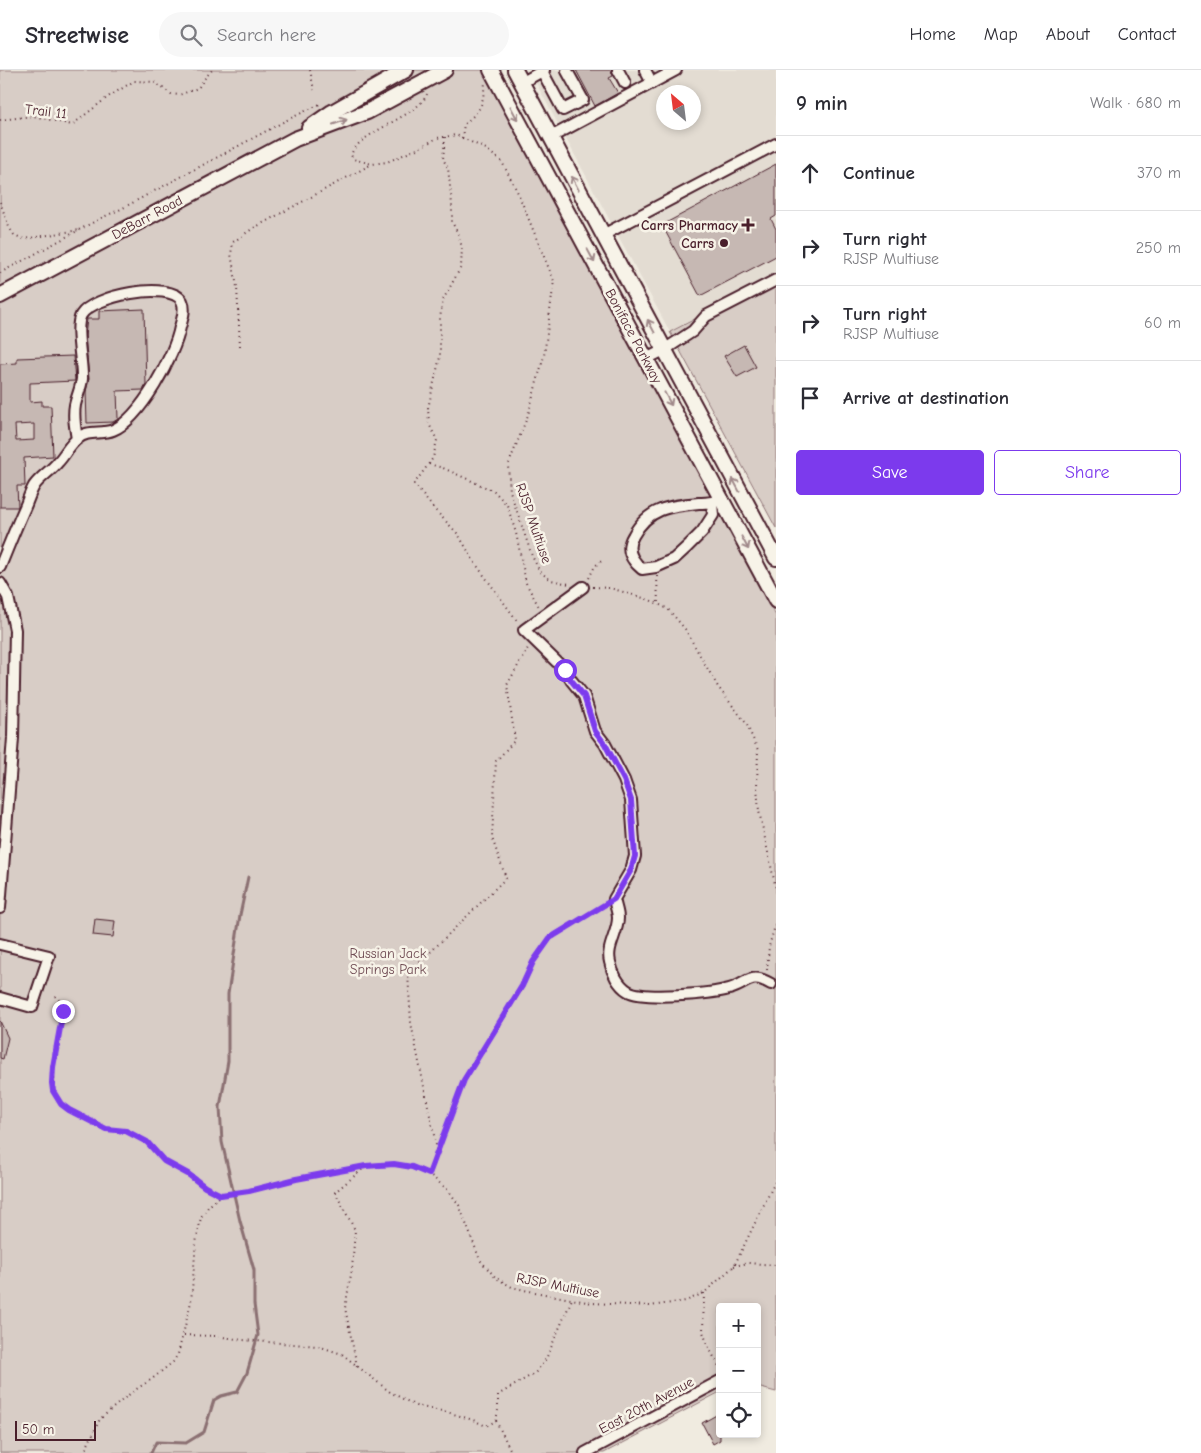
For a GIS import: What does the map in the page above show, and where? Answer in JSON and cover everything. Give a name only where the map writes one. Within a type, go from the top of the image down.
[{"type":"main road","name":"DeBarr Road","points":[[0,296],[294,139],[332,112],[406,70]]},
{"type":"main road","name":"DeBarr Road","points":[[294,139],[367,112],[445,70]]},
{"type":"main road","name":"Boniface Parkway","points":[[515,70],[776,558]]},
{"type":"main road","name":"Boniface Parkway","points":[[488,75],[646,359],[716,501],[776,601]]},
{"type":"street","points":[[521,83],[543,71],[563,110],[583,100],[567,70]]},
{"type":"street","points":[[618,70],[625,83]]},
{"type":"street","points":[[645,70],[652,83]]},
{"type":"street","points":[[550,137],[676,70]]},
{"type":"street","points":[[575,104],[583,120]]},
{"type":"street","points":[[603,235],[776,144]]},
{"type":"street","points":[[646,359],[664,350],[694,330],[706,316],[776,280]]},
{"type":"street","points":[[0,567],[34,486],[58,462],[77,439],[87,432],[113,430],[124,422],[141,405],[158,380],[178,337],[184,309],[182,302],[176,296],[162,291],[135,293],[100,301],[89,307],[81,315],[78,324],[82,380],[75,405],[74,422],[77,439]]},
{"type":"street","points":[[716,501],[713,515],[702,532],[674,559],[656,567],[642,569],[634,563],[629,552],[630,541],[647,517],[670,508],[716,501]]},
{"type":"street","points":[[0,583],[8,597],[16,630],[13,738],[0,908]]},
{"type":"street","points":[[583,587],[524,630],[565,670],[584,696],[595,731],[605,744],[624,780],[631,800],[635,856],[631,870],[614,899],[618,919],[609,954],[609,962],[618,982],[627,991],[639,995],[708,994],[732,988],[750,978],[762,978],[771,984]]},
{"type":"street","points":[[0,944],[48,956],[32,1006],[0,998]]},
{"type":"street","name":"East 20th Avenue","points":[[585,1453],[716,1383]]},
{"type":"path","name":"Trail 11","points":[[0,120],[33,116],[72,125],[108,97],[134,81],[154,82],[171,94],[179,95],[198,88],[212,70]]},
{"type":"path","points":[[310,70],[314,90]]},
{"type":"path","points":[[462,138],[464,124],[479,111],[488,75]]},
{"type":"path","points":[[372,164],[353,159],[351,155],[353,149],[364,139],[412,110],[426,99],[426,90]]},
{"type":"path","points":[[0,274],[285,121],[324,102]]},
{"type":"path","name":"RJSP Multiuse","points":[[240,346],[237,287],[231,254],[233,242],[252,229],[372,164],[387,162],[418,150],[437,138],[456,135],[486,149],[502,162],[528,216],[554,281],[544,356],[528,415],[508,466],[510,491],[532,556],[540,572],[551,580],[583,587],[610,588],[650,600],[668,609],[685,629],[718,687],[746,723],[758,750],[757,788],[759,811],[776,889]]},
{"type":"path","points":[[444,137],[443,159],[448,168],[452,222],[459,236],[462,248],[461,267],[443,300],[441,308],[440,357],[428,408],[429,424],[437,440],[433,458],[414,484],[434,509],[458,534],[475,563],[524,630]]},
{"type":"path","points":[[0,202],[9,227],[14,234],[24,240],[81,230]]},
{"type":"path","points":[[429,464],[443,468],[494,491],[507,505],[516,533],[526,584],[537,603],[542,617]]},
{"type":"path","points":[[583,587],[595,566],[604,559]]},
{"type":"path","points":[[656,567],[658,604]]},
{"type":"path","points":[[438,1150],[411,1023],[408,974],[506,878],[492,838],[496,761],[514,740],[507,685],[533,639]]},
{"type":"path","points":[[429,1174],[464,1080],[522,986],[533,962],[550,938],[614,899]]},
{"type":"path","points":[[771,984],[766,967],[769,946],[776,923]]},
{"type":"path","points":[[55,996],[61,1002],[63,1011],[53,1067],[52,1083],[56,1098],[69,1110],[106,1129],[126,1131],[147,1142],[164,1161],[221,1195],[208,1207],[201,1218],[196,1243],[191,1302],[178,1354],[173,1362],[132,1392],[100,1419],[84,1453]]},
{"type":"path","name":"RJSP Multiuse","points":[[221,1195],[249,1191],[296,1179],[366,1166],[394,1164],[412,1167],[429,1174],[449,1191],[459,1205],[480,1260],[496,1278],[512,1287],[592,1303],[650,1306],[686,1301],[704,1293],[734,1266],[776,1180]]},
{"type":"path","points":[[357,1366],[345,1308],[352,1269],[355,1230],[335,1192],[366,1166]]},
{"type":"path","points":[[734,1266],[748,1263],[776,1265]]},
{"type":"path","points":[[704,1293],[703,1332],[716,1361]]},
{"type":"path","points":[[512,1453],[496,1421],[498,1395],[535,1373],[546,1359],[572,1299]]},
{"type":"path","points":[[183,1335],[216,1336],[272,1343],[318,1346],[342,1354],[390,1392],[416,1406],[447,1412],[486,1426],[496,1421]]},
{"type":"shaded area","points":[[529,70],[776,70],[776,277],[670,332]]},
{"type":"green space","name":"Russian Jack Springs Park","points":[[0,70],[486,70],[776,616],[776,1392],[761,1388],[761,1303],[716,1303],[716,1394],[604,1453],[0,1453]]},
{"type":"green space","points":[[776,277],[776,528],[670,332]]},
{"type":"building","points":[[576,70],[611,70],[613,76],[609,78],[618,93],[595,106]]},
{"type":"building","name":"Carrs","points":[[776,164],[776,216],[771,219],[776,229],[776,256],[700,296],[662,225]]},
{"type":"building","points":[[144,309],[146,385],[143,390],[117,391],[118,419],[113,422],[87,423],[86,391],[89,379],[85,336],[87,319],[99,319],[99,311]]},
{"type":"building","points":[[744,345],[756,367],[737,377],[724,356]]},
{"type":"building","points":[[73,356],[75,381],[30,383],[30,402],[42,401],[42,406],[51,406],[53,456],[24,458],[25,486],[17,486],[18,507],[0,507],[0,364],[17,363],[17,358]],"holes":[[[34,424],[34,440],[16,441],[15,425]]]},
{"type":"building","points":[[95,919],[115,921],[113,937],[93,935]]},
{"type":"building","points":[[0,1021],[8,1038],[3,1059],[0,1058]]},
{"type":"building","points":[[716,1415],[716,1438],[720,1438],[720,1440],[713,1444],[702,1423]]},
{"type":"waterway","points":[[151,1453],[156,1442],[186,1443],[204,1432],[214,1400],[237,1392],[247,1373],[258,1335],[254,1304],[254,1270],[240,1221],[222,1142],[220,1107],[228,1061],[228,994],[248,877]]},
{"type":"place","name":"Carrs Pharmacy","points":[[748,225]]},
{"type":"place","name":"Carrs","points":[[724,243]]},
{"type":"route","points":[[63,1011],[52,1083],[56,1098],[61,1104],[106,1129],[126,1131],[147,1142],[164,1161],[221,1195],[249,1191],[296,1179],[366,1166],[394,1164],[412,1167],[429,1174],[464,1080],[522,986],[533,962],[550,938],[614,899],[631,870],[635,856],[631,800],[624,780],[605,744],[595,731],[584,696],[565,670]]}]
